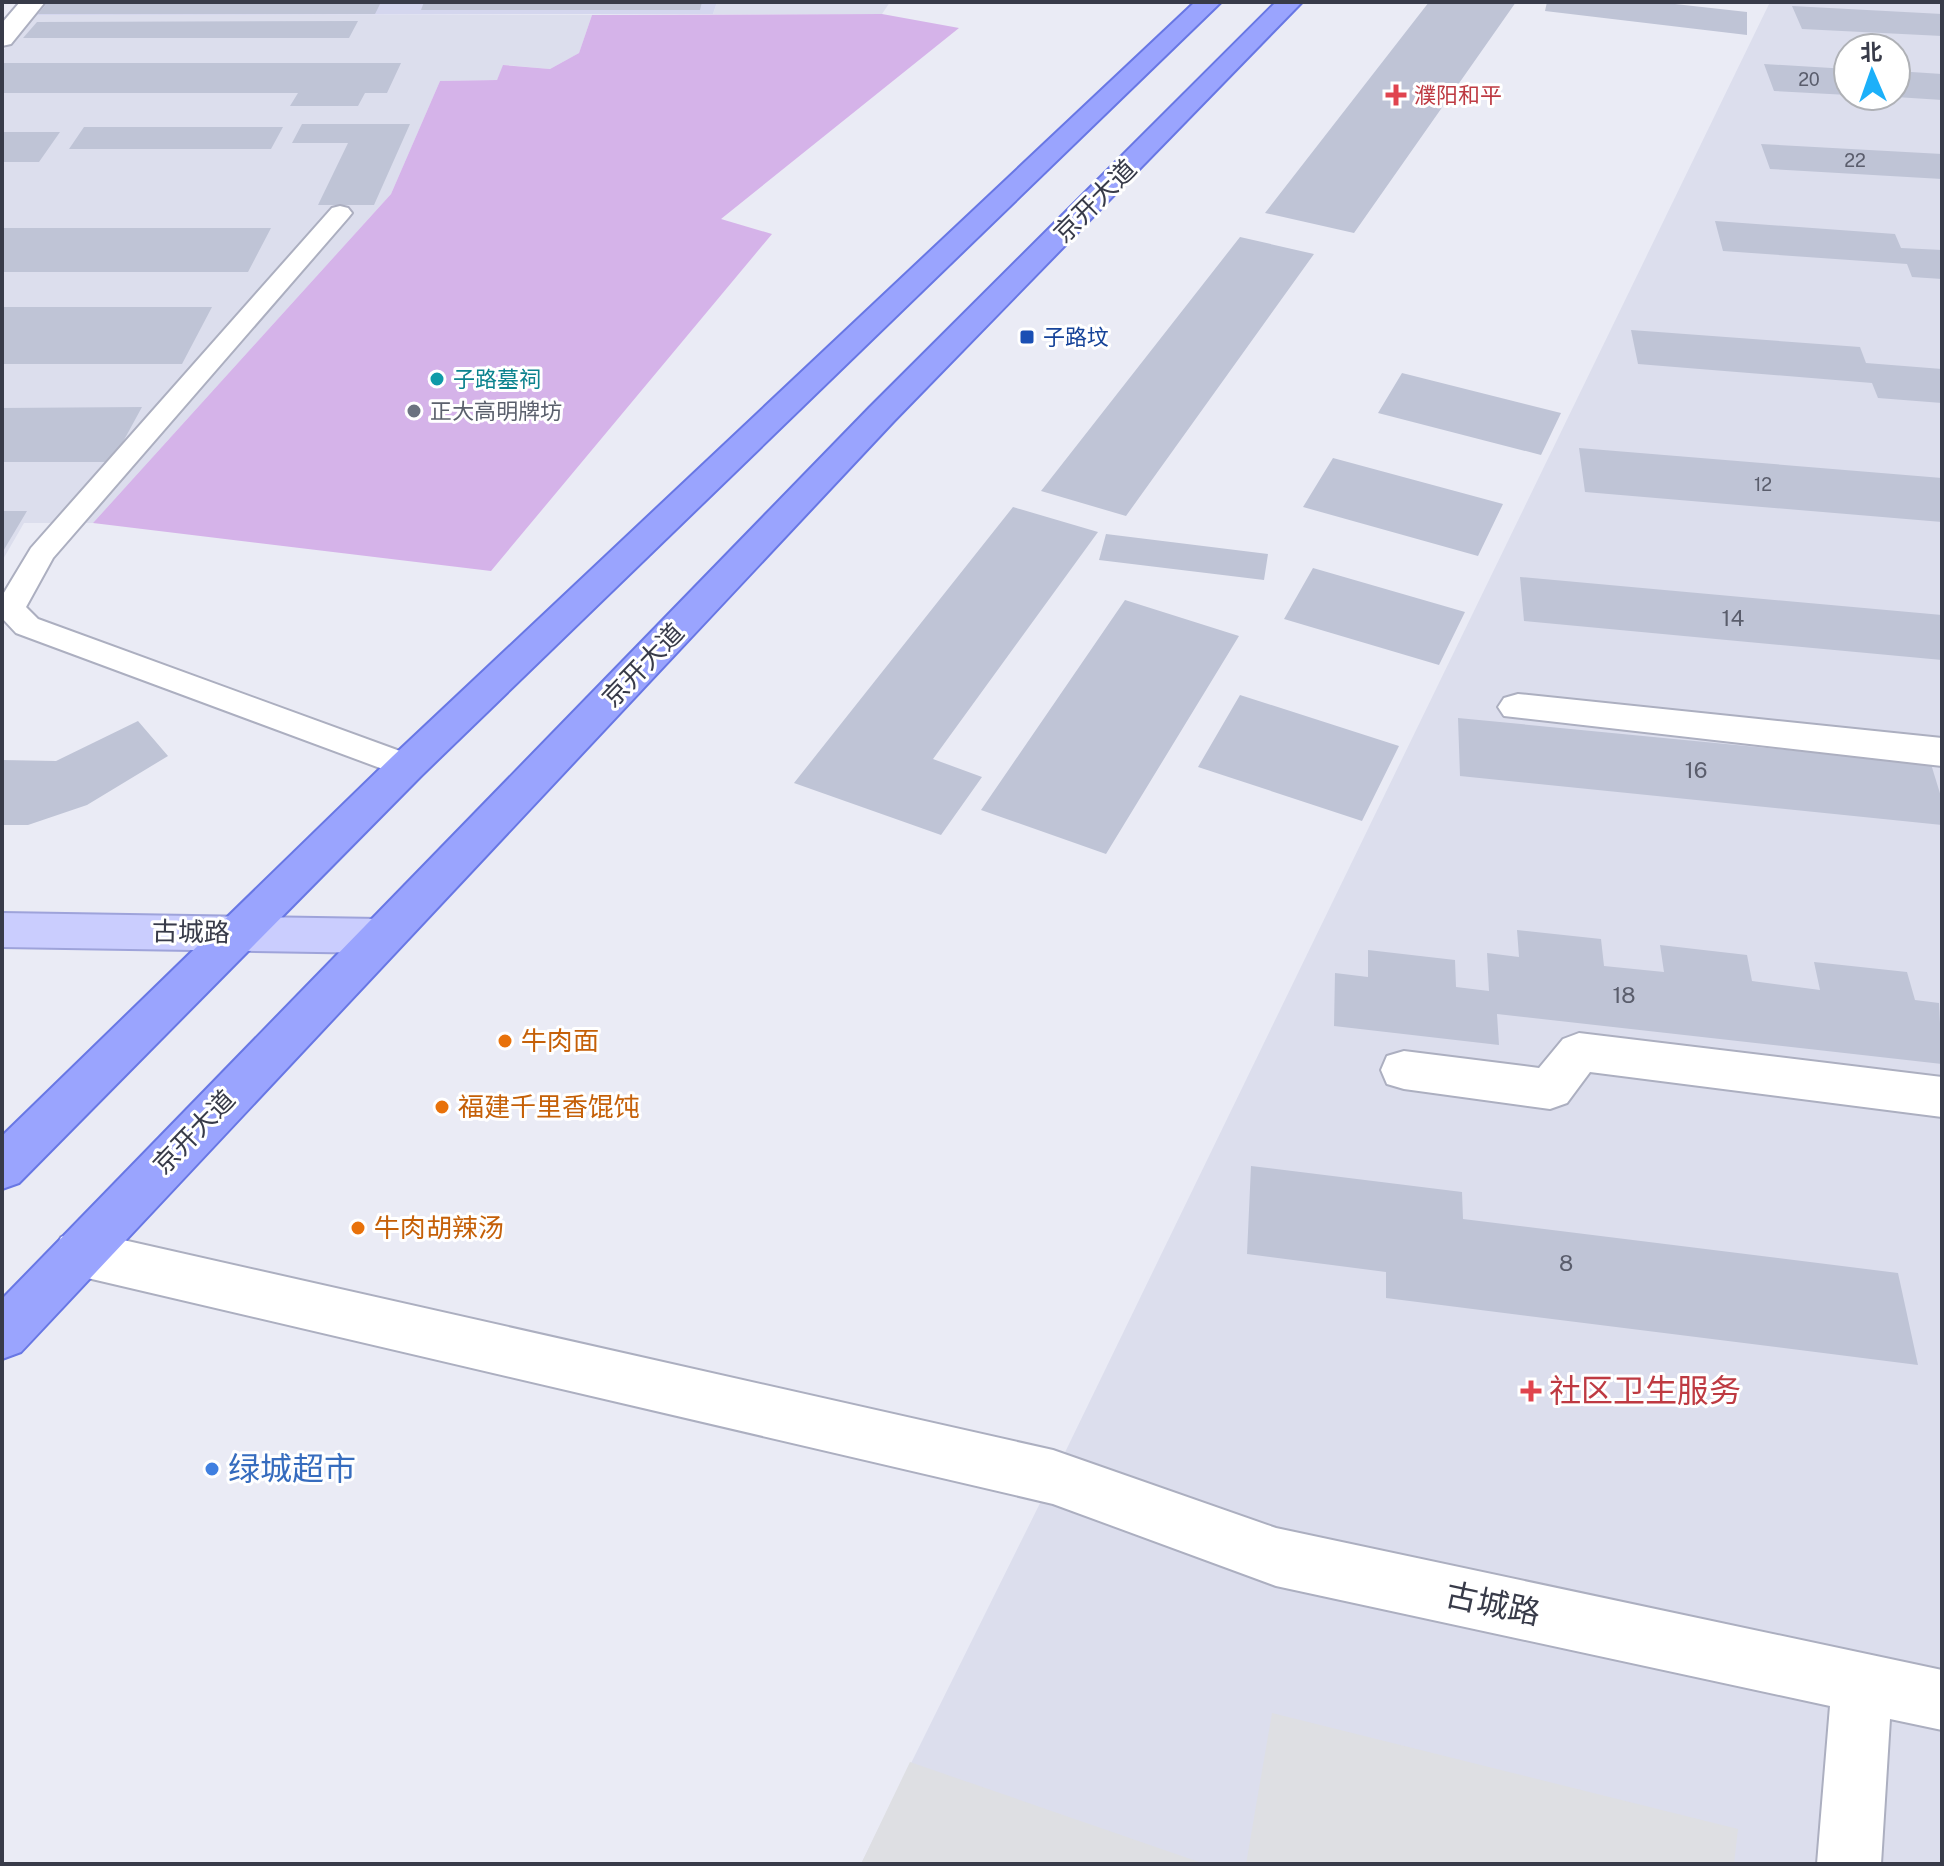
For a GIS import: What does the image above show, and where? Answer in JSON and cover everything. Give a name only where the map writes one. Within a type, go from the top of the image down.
[{"type":"main road","points":[[2,1168],[407,766],[1209,2]]},
{"type":"main road","name":"京开大道","points":[[2,1335],[882,414],[1290,2]]},
{"type":"street","points":[[2,39],[33,2]]},
{"type":"street","points":[[1518,707],[1942,752]]},
{"type":"street","name":"古城路","points":[[2,930],[380,936]]},
{"type":"street","points":[[1404,1070],[1550,1089],[1579,1052],[1942,1097]]},
{"type":"street","name":"古城路","points":[[79,1253],[1053,1477],[1276,1557],[1942,1700]]},
{"type":"street","points":[[1849,1864],[1862,1684]]},
{"type":"lane","points":[[340,213],[41,554],[10,608],[27,626],[407,766]]},
{"type":"shaded area","points":[[44,2],[717,2],[713,14],[32,15]]},
{"type":"shaded area","points":[[717,2],[890,2],[882,14],[713,14]]},
{"type":"shaded area","points":[[1770,2],[1942,2],[1942,1864],[861,1864],[1053,1477]]},
{"type":"shaded area","name":"子路墓祠","points":[[882,14],[959,28],[721,219],[772,234],[491,571],[93,523],[391,194],[440,81],[497,80],[503,65],[550,69],[579,53],[592,15]]},
{"type":"shaded area","points":[[32,15],[592,15],[579,53],[550,69],[504,65],[497,80],[440,81],[391,194],[93,523],[24,523],[2,561],[2,52]]},
{"type":"shaded area","points":[[1272,1713],[1738,1829],[1734,1864],[1246,1864]]},
{"type":"shaded area","points":[[910,1762],[1205,1864],[861,1864]]},
{"type":"building","points":[[48,2],[381,2],[375,14],[38,14]]},
{"type":"building","points":[[424,2],[702,2],[700,10],[421,10]]},
{"type":"building","points":[[1429,2],[1516,2],[1354,233],[1265,213]]},
{"type":"building","points":[[1547,2],[1657,2],[1747,12],[1747,35],[1545,11]]},
{"type":"building","points":[[1792,6],[1942,14],[1942,36],[1912,34],[1912,32],[1802,29]]},
{"type":"building","points":[[358,21],[349,38],[23,38],[37,22]]},
{"type":"building","points":[[2,63],[401,63],[387,93],[365,93],[358,106],[290,106],[298,93],[2,93]]},
{"type":"building","points":[[1764,64],[1832,68],[1832,94],[1774,91]]},
{"type":"building","points":[[1912,72],[1942,74],[1942,100],[1912,98]]},
{"type":"building","points":[[302,124],[410,124],[374,205],[318,205],[348,143],[292,143]]},
{"type":"building","points":[[84,127],[283,127],[271,149],[69,149]]},
{"type":"building","points":[[2,132],[60,132],[39,162],[2,162]]},
{"type":"building","points":[[1761,144],[1942,154],[1942,179],[1770,169]]},
{"type":"building","points":[[1715,221],[1895,234],[1901,248],[1942,250],[1942,279],[1912,277],[1907,264],[1723,251]]},
{"type":"building","points":[[2,228],[271,228],[248,272],[2,272]]},
{"type":"building","points":[[1240,237],[1314,254],[1126,516],[1041,491]]},
{"type":"building","points":[[2,307],[212,307],[182,364],[2,364]]},
{"type":"building","points":[[1631,330],[1860,347],[1866,363],[1942,369],[1942,403],[1878,398],[1872,383],[1638,364]]},
{"type":"building","points":[[1402,373],[1561,413],[1541,455],[1378,413]]},
{"type":"building","points":[[142,407],[112,462],[2,462],[2,408]]},
{"type":"building","points":[[1579,448],[1942,478],[1942,522],[1585,492]]},
{"type":"building","points":[[1333,458],[1503,504],[1478,556],[1303,507]]},
{"type":"building","points":[[1013,507],[1098,532],[933,759],[982,777],[941,835],[794,783]]},
{"type":"building","points":[[2,511],[27,511],[2,553]]},
{"type":"building","points":[[1106,534],[1268,554],[1264,580],[1099,560]]},
{"type":"building","points":[[1313,568],[1465,612],[1439,665],[1284,619]]},
{"type":"building","points":[[1520,577],[1942,615],[1942,660],[1524,621]]},
{"type":"building","points":[[1125,600],[1239,636],[1106,854],[981,810]]},
{"type":"building","points":[[1240,695],[1399,746],[1362,821],[1198,767]]},
{"type":"building","points":[[1458,718],[1931,764],[1942,800],[1942,825],[1460,776]]},
{"type":"building","points":[[138,721],[168,756],[87,805],[28,825],[2,825],[2,760],[56,761]]},
{"type":"building","points":[[1517,930],[1601,939],[1604,966],[1664,972],[1660,945],[1747,955],[1752,981],[1820,990],[1814,962],[1907,972],[1915,1000],[1939,1003],[1942,1064],[1497,1014],[1499,1045],[1334,1026],[1335,973],[1368,977],[1368,950],[1455,960],[1456,987],[1489,991],[1487,953],[1519,957]]},
{"type":"building","points":[[1251,1166],[1462,1192],[1463,1219],[1898,1273],[1918,1365],[1386,1298],[1386,1272],[1247,1254]]},
{"type":"place","name":"濮阳和平","points":[[1396,95]]},
{"type":"place","name":"子路坟","points":[[1027,337]]},
{"type":"place","name":"子路墓祠","points":[[437,379]]},
{"type":"place","name":"正大高明牌坊","points":[[414,411]]},
{"type":"place","name":"牛肉面","points":[[505,1041]]},
{"type":"place","name":"福建千里香馄饨","points":[[442,1107]]},
{"type":"place","name":"牛肉胡辣汤","points":[[358,1228]]},
{"type":"place","name":"社区卫生服务","points":[[1531,1391]]},
{"type":"place","name":"绿城超市","points":[[212,1469]]}]
